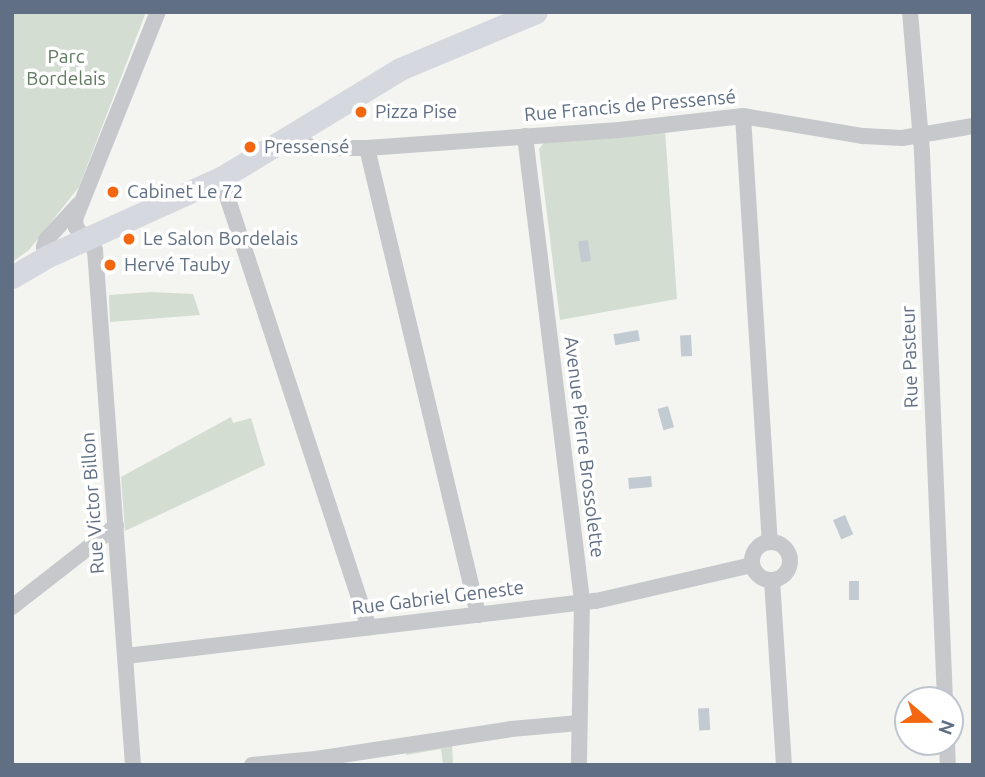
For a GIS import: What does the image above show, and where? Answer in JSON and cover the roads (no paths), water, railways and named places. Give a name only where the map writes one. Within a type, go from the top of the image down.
[{"type":"street","points":[[48,256],[44,247],[46,240],[81,202],[158,12]]},
{"type":"street","points":[[12,277],[48,256],[221,178],[291,137],[347,98],[400,69],[536,12]]},
{"type":"street","name":"Rue Pasteur","points":[[910,12],[920,135],[944,686]]},
{"type":"street","points":[[743,116],[770,542]]},
{"type":"street","name":"Rue Francis de Pressensé","points":[[291,137],[314,148],[367,148],[743,116],[863,136],[902,138],[973,126]]},
{"type":"street","name":"Avenue Pierre Brossolette","points":[[525,136],[582,603],[579,765]]},
{"type":"street","points":[[367,148],[478,615]]},
{"type":"street","points":[[221,178],[369,627]]},
{"type":"street","name":"Rue Victor Billon","points":[[81,202],[75,219],[76,228],[95,250],[133,765]]},
{"type":"street","points":[[12,607],[116,526]]},
{"type":"street","points":[[770,542],[782,546],[790,563],[784,575],[772,580],[757,575],[752,565],[758,547],[770,542]]},
{"type":"street","name":"Rue Gabriel Geneste","points":[[126,656],[582,603],[752,565]]},
{"type":"street","points":[[772,580],[784,765]]},
{"type":"street","points":[[252,765],[316,759],[512,729],[579,723]]},
{"type":"place","name":"Pizza Pise","points":[[361,112]]},
{"type":"place","name":"Pressensé","points":[[250,147]]},
{"type":"place","name":"Cabinet Le 72","points":[[113,192]]},
{"type":"place","name":"Le Salon Bordelais","points":[[129,239]]},
{"type":"place","name":"Hervé Tauby","points":[[110,265]]},
{"type":"park label","name":"Parc Bordelais","points":[[66,68]]}]
